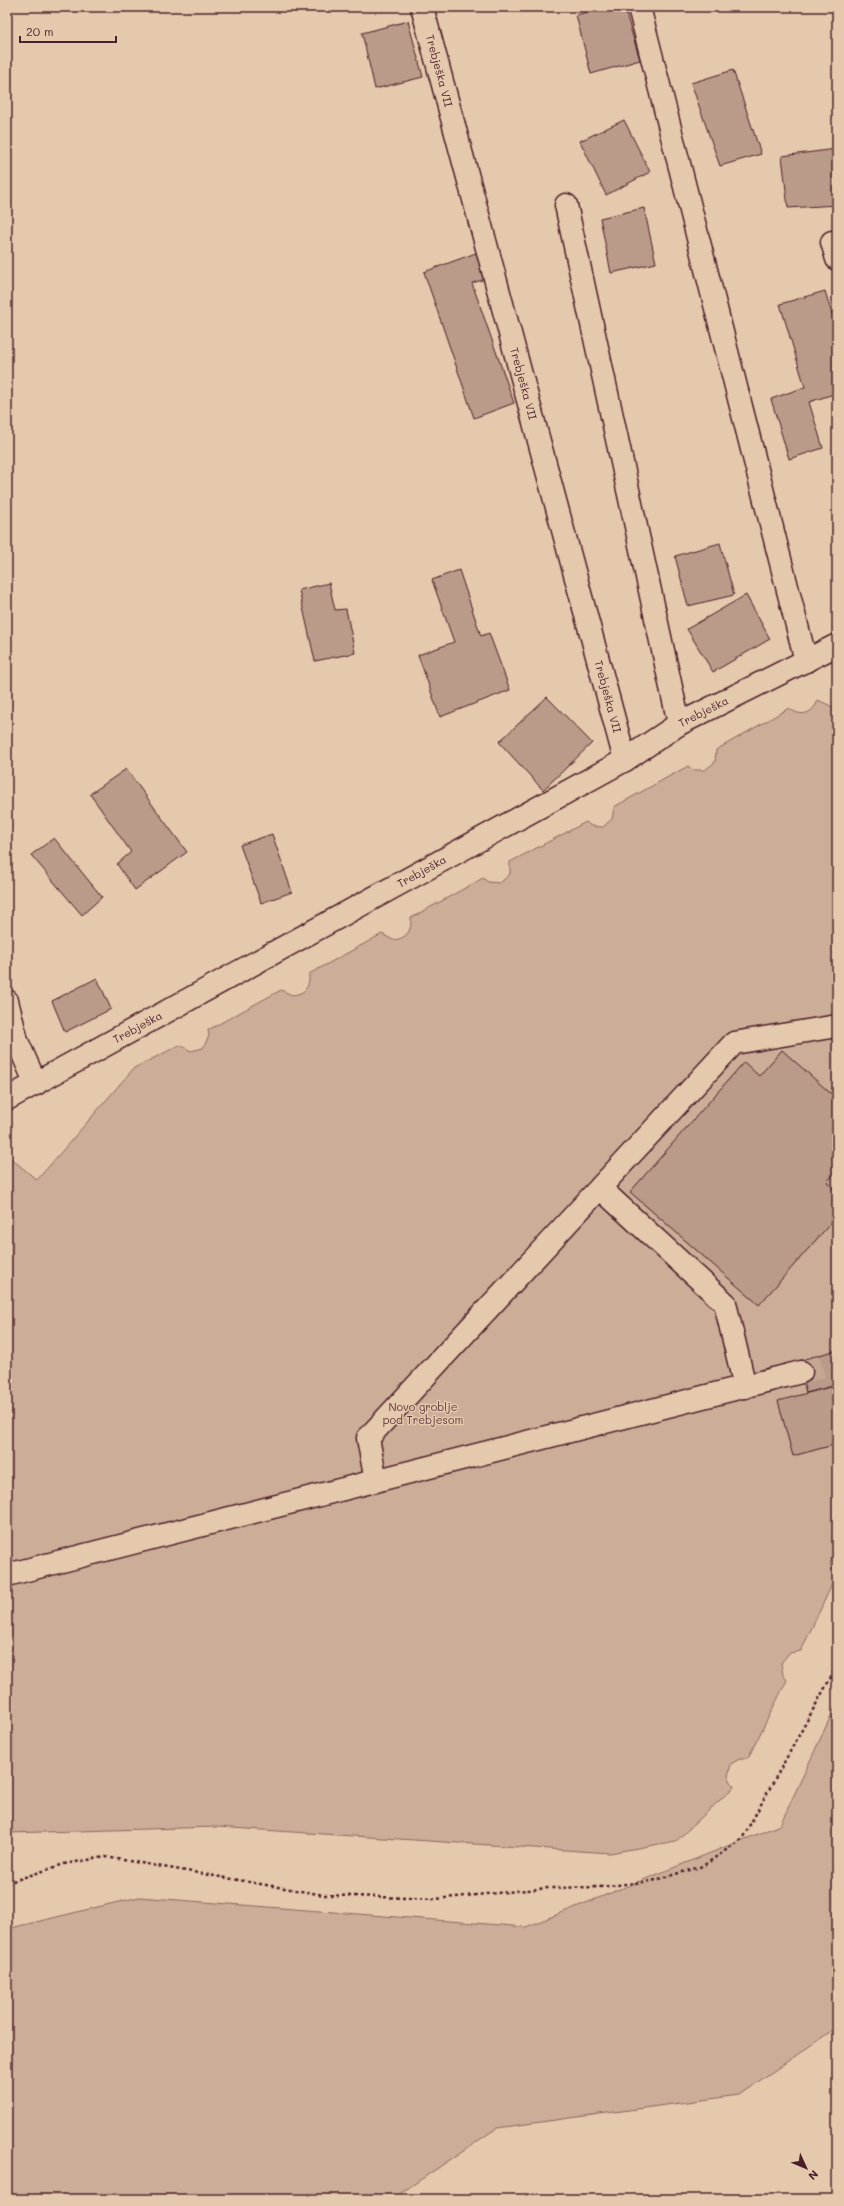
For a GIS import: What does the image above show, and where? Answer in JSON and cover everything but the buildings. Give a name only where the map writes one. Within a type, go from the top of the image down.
[{"type":"street","name":"Trebješka VII","points":[[422,7],[625,760]]},
{"type":"street","points":[[639,7],[806,662]]},
{"type":"street","points":[[566,205],[679,724]]},
{"type":"street","name":"Trebješka","points":[[7,1100],[625,760],[679,724],[806,662],[837,645]]},
{"type":"street","points":[[7,1001],[17,1041],[36,1084]]},
{"type":"street","points":[[376,1481],[368,1438],[734,1043],[837,1026]]},
{"type":"street","points":[[600,1188],[725,1303],[745,1387]]},
{"type":"street","points":[[7,1575],[801,1372]]},
{"type":"path","points":[[7,1883],[64,1864],[106,1857],[324,1895],[435,1900],[548,1888],[600,1887],[652,1881],[703,1866],[742,1839],[837,1666]]},
{"type":"green space","name":"Novo groblje pod Trebjesom","points":[[818,700],[837,709],[835,727],[837,735],[837,1549],[833,1553],[830,1564],[836,1576],[801,1651],[789,1653],[781,1663],[783,1675],[787,1680],[748,1758],[741,1758],[731,1764],[728,1776],[734,1787],[676,1841],[610,1853],[217,1827],[7,1833],[7,1155],[37,1180],[134,1068],[180,1045],[191,1051],[203,1048],[209,1036],[208,1030],[281,990],[292,995],[300,993],[306,989],[309,983],[309,974],[382,934],[393,940],[405,936],[410,927],[411,918],[483,878],[488,882],[500,883],[510,874],[510,862],[586,822],[591,826],[603,827],[612,819],[614,807],[688,766],[693,770],[705,770],[715,762],[716,750],[789,708],[798,713],[806,713],[813,709]]},
{"type":"green space","points":[[837,1703],[837,2027],[739,2095],[497,2128],[392,2199],[7,2199],[7,1929],[139,1897],[526,1927],[780,1825]]},
{"type":"tunnel","points":[[801,1372],[837,1363]]}]
